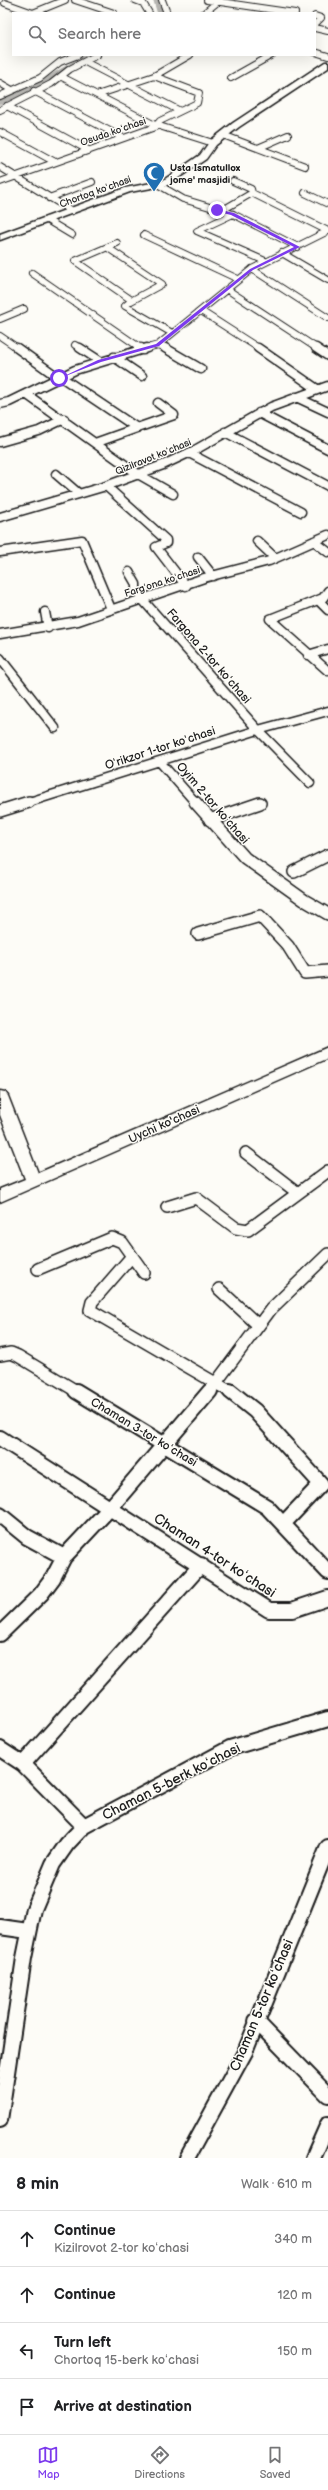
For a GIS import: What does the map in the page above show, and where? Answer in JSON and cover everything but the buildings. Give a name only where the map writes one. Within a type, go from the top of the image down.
[{"type":"main road","name":"Chortoq koʻchasi","points":[[0,237],[128,190],[159,185],[203,158],[213,142],[328,64]]},
{"type":"main road","name":"Uychi ko'chasi","points":[[0,1196],[33,1180],[328,1052]]},
{"type":"main road","points":[[0,1096],[33,1180]]},
{"type":"street","points":[[3,4],[14,0]]},
{"type":"street","points":[[36,12],[65,0]]},
{"type":"street","points":[[75,0],[111,12]]},
{"type":"street","points":[[134,0],[143,3],[148,12]]},
{"type":"street","points":[[162,0],[168,12]]},
{"type":"street","points":[[207,0],[289,12]]},
{"type":"street","points":[[205,12],[219,1]]},
{"type":"street","points":[[3,4],[30,12]]},
{"type":"street","points":[[43,9],[51,12]]},
{"type":"street","points":[[316,16],[321,18],[316,23]]},
{"type":"street","points":[[316,28],[328,31]]},
{"type":"street","points":[[316,52],[328,56]]},
{"type":"street","points":[[0,96],[40,78],[60,62],[75,56]]},
{"type":"street","points":[[0,110],[95,56]]},
{"type":"street","points":[[97,95],[154,76],[188,56]]},
{"type":"street","points":[[230,78],[270,56]]},
{"type":"street","points":[[87,63],[180,111]]},
{"type":"street","points":[[62,76],[153,124],[213,142]]},
{"type":"street","name":"Osuda koʻchasi","points":[[0,182],[155,127],[157,124],[197,103],[199,94],[154,76]]},
{"type":"street","points":[[0,83],[12,90]]},
{"type":"street","points":[[34,91],[123,138]]},
{"type":"street","points":[[7,106],[88,150]]},
{"type":"street","points":[[0,132],[55,162]]},
{"type":"street","points":[[223,135],[305,166]]},
{"type":"street","points":[[258,148],[288,135]]},
{"type":"street","points":[[0,167],[72,211]]},
{"type":"street","points":[[233,181],[251,189],[252,193],[328,231]]},
{"type":"street","points":[[49,198],[92,182]]},
{"type":"street","points":[[159,185],[190,202],[232,214],[298,247]]},
{"type":"street","points":[[221,211],[252,193]]},
{"type":"street","points":[[305,193],[328,204]]},
{"type":"street","points":[[232,214],[197,231],[265,261]]},
{"type":"street","points":[[47,220],[72,235]]},
{"type":"street","points":[[0,404],[100,361],[158,345],[228,290],[238,279],[252,269],[265,261],[298,247],[328,231]]},
{"type":"street","points":[[144,235],[238,279]]},
{"type":"street","points":[[117,244],[75,261],[131,301]]},
{"type":"street","points":[[108,248],[162,284],[124,305],[172,333]]},
{"type":"street","points":[[282,253],[328,280]]},
{"type":"street","points":[[252,269],[328,318]]},
{"type":"street","points":[[32,273],[142,350]]},
{"type":"street","points":[[228,290],[328,356]]},
{"type":"street","points":[[0,319],[24,309]]},
{"type":"street","points":[[201,311],[210,315],[317,389]]},
{"type":"street","points":[[0,336],[60,378],[137,428]]},
{"type":"street","points":[[75,345],[100,361]]},
{"type":"street","points":[[158,345],[187,359],[201,369]]},
{"type":"street","points":[[114,357],[142,376]]},
{"type":"street","name":"Qizilravot koʻchasi","points":[[0,517],[106,486],[138,474],[189,453],[259,413],[296,397],[328,386]]},
{"type":"street","points":[[26,394],[64,419],[138,474],[173,494]]},
{"type":"street","points":[[296,397],[328,412]]},
{"type":"street","points":[[95,443],[174,415],[158,403]]},
{"type":"street","points":[[259,413],[328,448]]},
{"type":"street","points":[[0,442],[39,431],[64,419]]},
{"type":"street","points":[[225,432],[328,486]]},
{"type":"street","points":[[189,453],[302,512]]},
{"type":"street","points":[[56,474],[78,493]]},
{"type":"street","points":[[106,486],[146,520],[166,540],[166,543],[156,547],[186,586]]},
{"type":"street","name":"Fargʻona koʻchasi","points":[[0,634],[74,623],[143,598],[275,558],[328,535]]},
{"type":"street","points":[[0,552],[82,540],[111,609]]},
{"type":"street","points":[[257,541],[275,558]]},
{"type":"street","points":[[314,541],[328,552]]},
{"type":"street","points":[[198,557],[213,576]]},
{"type":"street","name":"Fargona 2-tor koʻchasi","points":[[129,572],[136,584],[136,591],[258,730],[310,783]]},
{"type":"street","points":[[328,591],[318,600],[270,619],[308,656],[328,672]]},
{"type":"street","points":[[318,600],[328,610]]},
{"type":"street","points":[[45,612],[48,628]]},
{"type":"street","points":[[308,656],[328,649]]},
{"type":"street","points":[[0,658],[55,728]]},
{"type":"street","name":"Oʻrikzor 1-tor koʻchasi","points":[[0,811],[258,730],[328,711]]},
{"type":"street","name":"Oyim 2-tor koʻchasi","points":[[160,762],[245,858],[304,900],[328,914]]},
{"type":"street","points":[[210,820],[260,803]]},
{"type":"street","points":[[294,872],[328,855]]},
{"type":"street","points":[[198,934],[260,916],[288,946],[307,974],[328,971]]},
{"type":"street","points":[[246,1153],[298,1193]]},
{"type":"street","points":[[167,1207],[196,1198],[236,1228],[248,1230],[328,1171]]},
{"type":"street","points":[[38,1269],[112,1238],[122,1242],[144,1273]]},
{"type":"street","points":[[132,1256],[92,1302],[90,1310],[218,1383],[255,1411],[324,1481],[284,1523]]},
{"type":"street","points":[[0,1634],[48,1586],[64,1557],[166,1445],[218,1383],[258,1325],[271,1309],[327,1257]]},
{"type":"street","points":[[219,1289],[258,1325]]},
{"type":"street","name":"Chaman 3-tor koʻchasi","points":[[0,1355],[12,1353],[18,1356],[267,1507],[284,1523],[291,1534],[328,1572]]},
{"type":"street","name":"Chaman 4-tor koʻchasi","points":[[0,1438],[111,1507],[269,1610],[281,1612],[295,1610],[328,1598]]},
{"type":"street","points":[[0,1515],[27,1537],[64,1557]]},
{"type":"street","points":[[24,1764],[201,1566]]},
{"type":"street","name":"Chaman 5-berk koʻchasi","points":[[0,2120],[28,1931],[46,1876],[70,1839],[84,1826],[230,1748],[328,1719]]},
{"type":"street","points":[[0,1749],[24,1764],[84,1826]]},
{"type":"street","name":"Chaman 5-tor koʻchasi","points":[[187,2158],[245,2052],[256,2021],[328,1847]]},
{"type":"street","points":[[0,1928],[28,1931]]},
{"type":"street","points":[[256,2021],[328,2095]]},
{"type":"street","points":[[313,2158],[328,2124]]},
{"type":"waterway","points":[[156,0],[160,12]]},
{"type":"waterway","points":[[0,102],[40,84],[88,56]]},
{"type":"place","name":"Usta Ismatullox jome' masjidi","points":[[154,192]]},
{"type":"route","points":[[59,378],[75,370],[100,361],[158,345],[228,290],[238,279],[252,269],[265,261],[298,247],[232,214],[217,210]]}]
